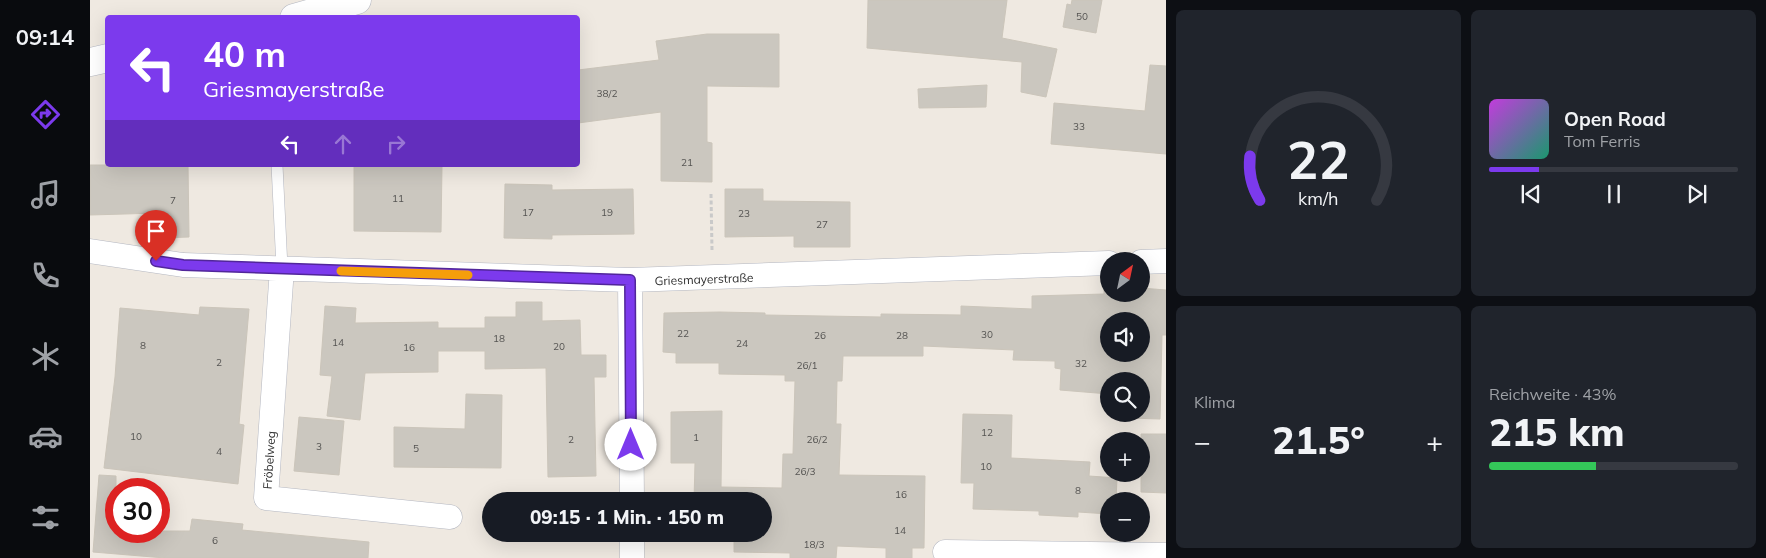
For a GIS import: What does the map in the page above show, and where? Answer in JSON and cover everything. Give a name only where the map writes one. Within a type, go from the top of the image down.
[{"type":"street","points":[[304,15],[357,0]]},
{"type":"street","points":[[90,62],[105,59]]},
{"type":"street","name":"Griesmayerstraße","points":[[90,251],[183,265],[630,280],[1100,263]]},
{"type":"street","points":[[1150,262],[1166,261]]},
{"type":"street","name":"Fröbelweg","points":[[282,268],[266,498],[450,518]]},
{"type":"street","points":[[630,280],[632,492]]},
{"type":"street","points":[[632,542],[632,558]]},
{"type":"street","points":[[945,552],[1166,555]]},
{"type":"lane","points":[[277,167],[282,268]]},
{"type":"path","points":[[711,194],[713,278]]},
{"type":"building","points":[[868,0],[1007,0],[1002,38],[1057,49],[1046,97],[1021,92],[1022,62],[867,48]]},
{"type":"building","points":[[1072,0],[1102,0],[1096,33],[1063,27],[1067,4],[1071,5]]},
{"type":"building","points":[[707,34],[779,34],[779,87],[707,86],[707,142],[712,143],[712,182],[661,181],[661,112],[580,123],[580,70],[659,60],[656,41]]},
{"type":"building","points":[[1150,65],[1166,66],[1166,154],[1051,144],[1054,103],[1145,111]]},
{"type":"building","points":[[987,85],[986,107],[919,108],[918,89]]},
{"type":"building","points":[[90,165],[105,165],[105,167],[188,167],[189,237],[159,238],[159,213],[90,215]]},
{"type":"building","points":[[354,167],[442,167],[441,232],[354,231]]},
{"type":"building","points":[[505,184],[552,185],[552,190],[633,189],[634,234],[552,235],[552,239],[504,238]]},
{"type":"building","points":[[725,189],[763,189],[763,201],[850,202],[850,247],[794,247],[794,236],[725,237]]},
{"type":"building","points":[[1150,289],[1166,290],[1166,335],[1162,335],[1160,419],[1150,419],[1150,372],[1100,372],[1100,393],[1060,390],[1061,369],[1055,368],[1055,361],[1013,360],[1014,350],[923,346],[923,356],[843,356],[842,381],[837,381],[836,424],[841,424],[839,475],[925,476],[924,548],[912,548],[912,558],[886,558],[886,548],[837,546],[836,558],[790,558],[790,553],[734,552],[734,542],[772,542],[772,492],[694,492],[695,463],[671,463],[671,412],[722,411],[721,487],[782,488],[783,454],[793,454],[795,381],[785,381],[785,375],[719,374],[719,363],[676,363],[676,353],[663,352],[664,313],[720,312],[765,313],[765,315],[881,317],[881,314],[961,315],[961,306],[1032,309],[1032,296],[1100,294],[1100,302],[1150,302]]},
{"type":"building","points":[[516,302],[542,302],[542,321],[580,320],[581,355],[606,355],[606,377],[594,377],[596,476],[548,477],[546,368],[485,369],[485,351],[438,351],[438,372],[365,373],[360,420],[327,416],[332,376],[320,375],[325,306],[356,308],[355,323],[438,322],[438,328],[485,328],[485,317],[516,317]]},
{"type":"building","points":[[200,307],[249,309],[239,424],[244,425],[238,484],[104,468],[115,377],[120,308],[199,315]]},
{"type":"building","points":[[466,394],[502,395],[501,468],[394,467],[394,427],[465,429]]},
{"type":"building","points":[[963,414],[1012,415],[1011,458],[1090,462],[1089,476],[1100,477],[1100,482],[1117,482],[1116,492],[1100,492],[1100,513],[1078,512],[1078,517],[1039,515],[1039,511],[973,509],[974,483],[961,483]]},
{"type":"building","points":[[299,417],[344,421],[339,475],[294,471]]},
{"type":"building","points":[[1150,434],[1166,434],[1166,493],[1141,492],[1141,482],[1150,482]]},
{"type":"building","points":[[99,475],[116,476],[116,478],[105,478],[105,543],[170,543],[170,531],[190,531],[192,519],[243,524],[242,530],[369,542],[368,558],[165,558],[93,552]]},
{"type":"slow traffic","points":[[341,271],[468,275]]},
{"type":"route","points":[[156,261],[183,265],[630,280],[631,445]]}]
